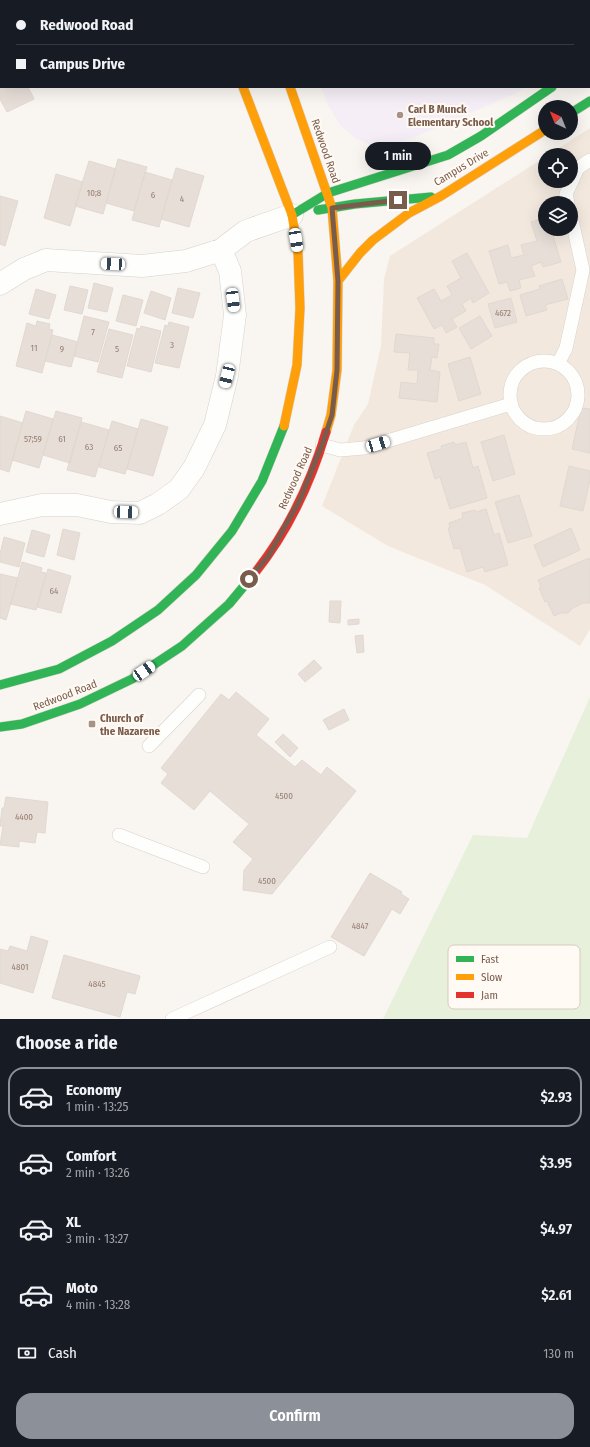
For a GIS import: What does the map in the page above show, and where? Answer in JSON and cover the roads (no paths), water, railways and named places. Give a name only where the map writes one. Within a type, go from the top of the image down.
[{"type":"main road","points":[[0,685],[59,669],[112,641],[158,610],[196,575],[232,531],[265,474],[285,423],[297,365],[300,308],[298,252],[292,215],[244,88]]},
{"type":"main road","name":"Redwood Road","points":[[0,728],[22,724],[80,704],[132,679],[182,646],[229,604],[269,555],[300,500],[322,445],[332,415],[337,370],[338,281],[332,208],[290,88]]},
{"type":"main road","name":"Campus Drive","points":[[292,215],[328,193],[448,155],[481,136],[551,88]]},
{"type":"main road","points":[[578,109],[590,101]]},
{"type":"main road","name":"Campus Drive","points":[[292,215],[332,208],[441,196],[538,134]]},
{"type":"main road","points":[[338,281],[360,253],[373,240],[409,213],[441,196]]},
{"type":"street","points":[[0,284],[24,269],[46,260],[142,266],[186,261],[221,250],[246,231],[292,215]]},
{"type":"street","points":[[0,514],[42,505],[77,505],[111,512],[140,513],[158,504],[179,489],[194,468],[215,425],[227,376],[235,315],[230,271],[221,250]]},
{"type":"lane","points":[[566,196],[578,168],[590,160]]},
{"type":"lane","points":[[558,364],[566,348],[583,270],[575,236]]},
{"type":"lane","points":[[545,361],[558,364],[573,376],[578,394],[576,406],[564,422],[555,427],[544,429],[536,428],[525,423],[518,417],[511,404],[509,396],[511,384],[515,375],[524,367],[533,362],[545,361]]},
{"type":"lane","points":[[322,445],[340,450],[364,448],[511,404]]},
{"type":"lane","points":[[149,746],[199,695]]},
{"type":"lane","points":[[119,835],[203,868]]},
{"type":"lane","points":[[172,1019],[330,947]]},
{"type":"place","name":"Carl B Munck Elementary School","points":[[400,115]]},
{"type":"place","name":"Church of the Nazarene","points":[[92,724]]}]
